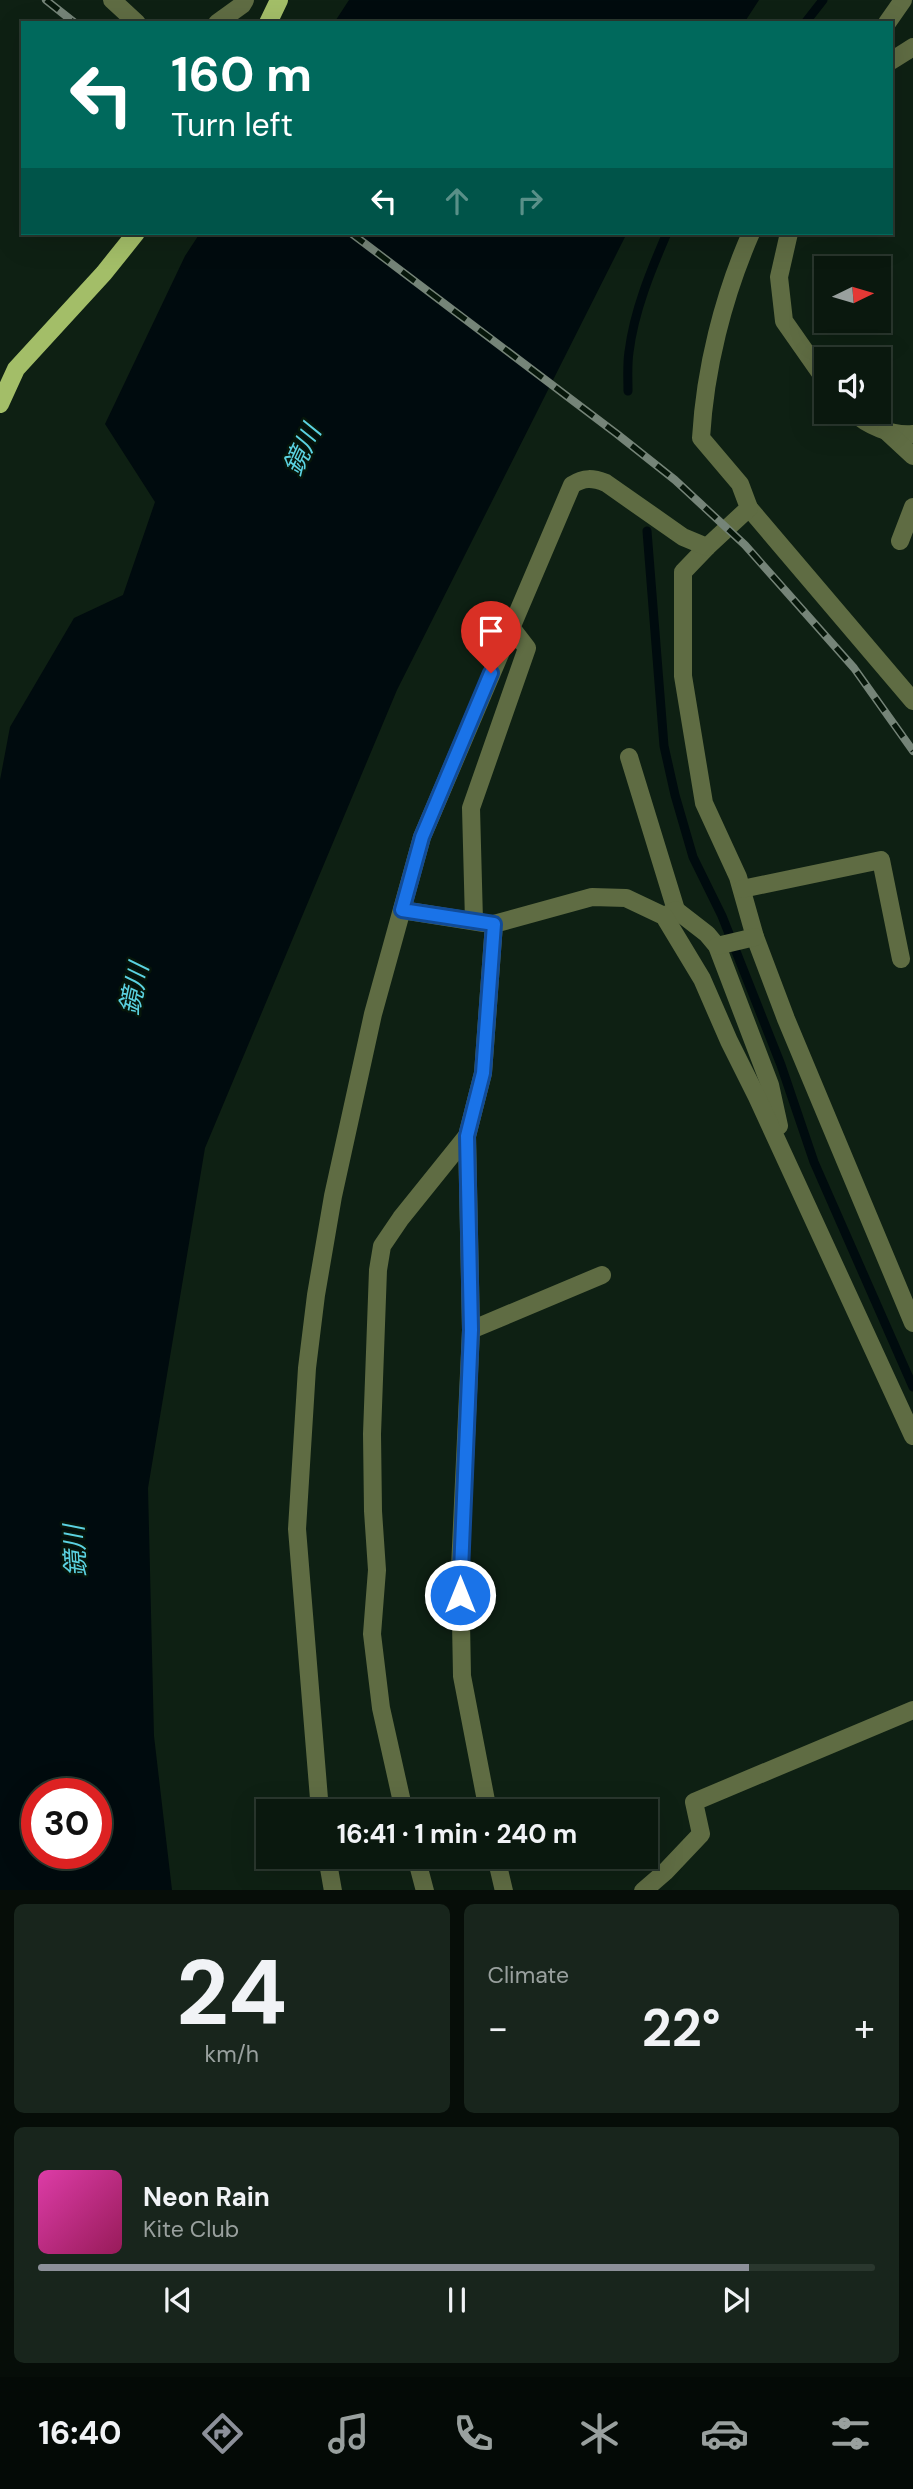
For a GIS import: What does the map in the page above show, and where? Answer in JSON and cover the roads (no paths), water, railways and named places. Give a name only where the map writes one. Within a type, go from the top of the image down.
[{"type":"main road","points":[[269,21],[279,0]]},
{"type":"main road","points":[[0,404],[16,369],[104,273],[134,235]]},
{"type":"street","points":[[111,0],[135,21]]},
{"type":"street","points":[[220,21],[245,0]]},
{"type":"street","points":[[888,21],[903,0]]},
{"type":"street","points":[[893,60],[913,47]]},
{"type":"street","points":[[750,235],[732,276],[703,401],[701,438],[740,484],[749,508],[913,701]]},
{"type":"street","points":[[789,235],[779,277],[784,321],[814,364]]},
{"type":"street","points":[[869,424],[901,435],[913,434]]},
{"type":"street","points":[[884,429],[913,456]]},
{"type":"street","points":[[319,1799],[297,1529],[307,1368],[333,1196],[373,1014],[422,837],[572,485],[582,479],[606,483],[683,537],[707,547]]},
{"type":"street","points":[[900,541],[913,507]]},
{"type":"street","points":[[749,508],[683,572],[683,676],[704,803],[742,889],[753,937],[913,1323]]},
{"type":"street","points":[[474,921],[471,808],[527,648],[510,626]]},
{"type":"street","points":[[629,757],[670,913],[913,1436]]},
{"type":"street","points":[[742,889],[881,860],[901,959]]},
{"type":"street","points":[[402,910],[494,924],[592,897],[626,898],[670,913],[707,934],[719,946],[770,1085],[787,1165]]},
{"type":"street","points":[[486,1799],[462,1676],[460,1568],[471,1330],[467,1136],[483,1073],[494,924]]},
{"type":"street","points":[[719,946],[753,937]]},
{"type":"street","points":[[401,1799],[382,1708],[372,1634],[377,1570],[372,1434],[377,1270],[382,1246],[467,1136]]},
{"type":"street","points":[[471,1330],[602,1275]]},
{"type":"street","points":[[644,1890],[701,1834],[694,1802],[913,1710]]},
{"type":"street","points":[[329,1869],[333,1890]]},
{"type":"street","points":[[419,1869],[425,1890]]},
{"type":"street","points":[[499,1869],[505,1890]]},
{"type":"water","points":[[349,0],[759,0],[745,21],[335,21]]},
{"type":"water","name":"鏡川","points":[[199,235],[626,235],[397,690],[205,1148],[148,1488],[154,1736],[172,1890],[0,1890],[0,780],[10,727],[74,618],[123,595],[155,502],[105,424],[185,256]]},
{"type":"waterway","points":[[807,21],[823,0]]},
{"type":"waterway","points":[[628,391],[631,337],[649,276],[666,235]]},
{"type":"waterway","points":[[647,531],[664,746],[693,857],[722,916],[781,1065],[814,1162],[913,1387]]},
{"type":"railway","points":[[46,0],[72,21]]},
{"type":"railway","points":[[354,235],[675,480],[745,545],[854,668],[913,751]]}]
